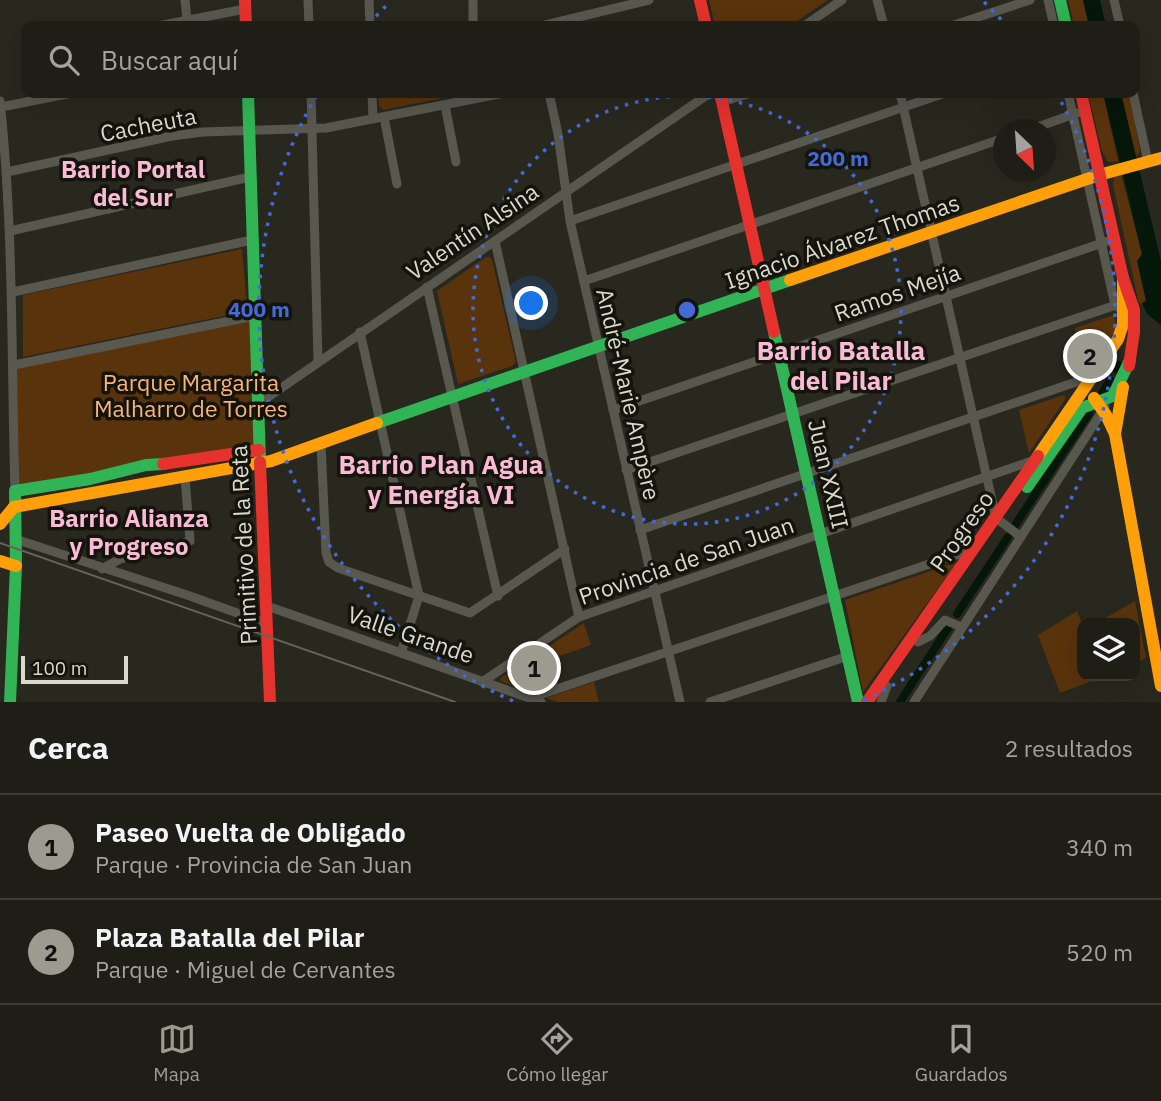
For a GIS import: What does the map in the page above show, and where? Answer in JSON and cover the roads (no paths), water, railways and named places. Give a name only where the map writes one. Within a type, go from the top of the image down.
[{"type":"street","points":[[185,0],[187,20]]},
{"type":"street","points":[[308,0],[309,21]]},
{"type":"street","points":[[369,0],[370,21]]},
{"type":"street","points":[[473,0],[473,21]]},
{"type":"street","points":[[562,21],[649,0]]},
{"type":"street","points":[[700,0],[705,21]]},
{"type":"street","points":[[811,21],[842,0]]},
{"type":"street","points":[[877,0],[883,21]]},
{"type":"street","points":[[966,21],[1030,0]]},
{"type":"street","points":[[1048,0],[1053,21]]},
{"type":"street","points":[[1060,0],[1065,21]]},
{"type":"street","points":[[1114,0],[1119,21]]},
{"type":"street","points":[[182,21],[245,4]]},
{"type":"street","points":[[1,107],[47,98]]},
{"type":"street","name":"Primitivo de la Reta","points":[[248,98],[270,702]]},
{"type":"street","points":[[311,98],[318,361]]},
{"type":"street","points":[[372,98],[373,119]]},
{"type":"street","name":"Cacheuta","points":[[7,172],[179,135],[313,129],[445,105],[468,98]]},
{"type":"street","name":"André-Marie Ampère","points":[[550,98],[570,221],[680,702]]},
{"type":"street","name":"Valentín Alsina","points":[[258,404],[703,98]]},
{"type":"street","name":"Juan XXIII","points":[[721,98],[858,702]]},
{"type":"street","points":[[901,98],[986,478],[1001,523],[1021,537]]},
{"type":"street","points":[[570,221],[930,98]]},
{"type":"street","points":[[626,470],[960,357],[1120,307],[1079,113],[1071,98]]},
{"type":"street","points":[[1079,113],[1080,98]]},
{"type":"street","points":[[1134,98],[1142,163]]},
{"type":"street","points":[[0,101],[7,172],[13,292],[16,566],[10,702]]},
{"type":"street","points":[[445,105],[456,162]]},
{"type":"street","points":[[1056,121],[1079,113]]},
{"type":"street","points":[[384,117],[397,184]]},
{"type":"street","points":[[584,281],[993,141]]},
{"type":"street","name":"Ignacio Álvarez Thomas","points":[[260,464],[598,345],[1093,177],[1161,158]]},
{"type":"street","points":[[10,231],[250,177]]},
{"type":"street","points":[[13,292],[252,240]]},
{"type":"street","points":[[495,240],[579,617]]},
{"type":"street","points":[[914,702],[955,624],[1021,537],[1109,405],[1130,360],[1134,339],[1130,292],[1108,241]]},
{"type":"street","name":"Ramos Mejía","points":[[613,410],[1108,241]]},
{"type":"street","name":"Progreso","points":[[867,702],[974,549],[1001,523],[1035,460],[1121,333],[1122,278]]},
{"type":"street","points":[[427,287],[498,596]]},
{"type":"street","points":[[14,365],[254,316]]},
{"type":"street","points":[[360,332],[419,596],[401,653]]},
{"type":"street","points":[[640,530],[1079,381],[1090,380],[1098,373],[1109,374],[1115,380],[1109,405],[1154,610],[1161,685]]},
{"type":"street","points":[[1090,380],[1088,390],[1109,405]]},
{"type":"street","name":"Progreso","points":[[879,702],[887,686],[1082,408],[1109,405]]},
{"type":"street","points":[[321,444],[327,559],[338,568],[467,613],[474,612],[565,549]]},
{"type":"street","points":[[15,491],[90,479],[146,465],[259,450]]},
{"type":"street","name":"Provincia de San Juan","points":[[482,682],[579,617],[1035,460]]},
{"type":"street","points":[[260,464],[14,507],[0,526],[15,540],[268,624]]},
{"type":"street","points":[[102,569],[120,558],[190,541],[186,477]]},
{"type":"street","points":[[530,698],[974,549]]},
{"type":"street","points":[[0,561],[16,566]]},
{"type":"street","name":"Valle Grande","points":[[267,606],[541,702]]},
{"type":"street","points":[[918,642],[928,638],[942,621],[955,624]]},
{"type":"street","points":[[710,702],[848,656]]},
{"type":"waterway","points":[[1116,369],[1119,365]]},
{"type":"waterway","points":[[1101,395],[1110,380]]},
{"type":"waterway","points":[[1015,525],[1089,413]]},
{"type":"waterway","points":[[957,614],[1008,537]]},
{"type":"waterway","points":[[900,702],[948,628]]},
{"type":"tram line","points":[[0,543],[455,702]]},
{"type":"place","name":"Plaza Batalla del Pilar","points":[[1090,356]]},
{"type":"place","name":"Paseo Vuelta de Obligado","points":[[534,668]]},
{"type":"district","name":"Barrio Portal del Sur","points":[[133,183]]},
{"type":"district","name":"Barrio Batalla del Pilar","points":[[841,365]]},
{"type":"district","name":"Barrio Plan Agua y Energía VI","points":[[441,479]]},
{"type":"district","name":"Barrio Alianza y Progreso","points":[[129,532]]},
{"type":"park label","name":"Parque Margarita Malharro de Torres","points":[[191,395]]}]
